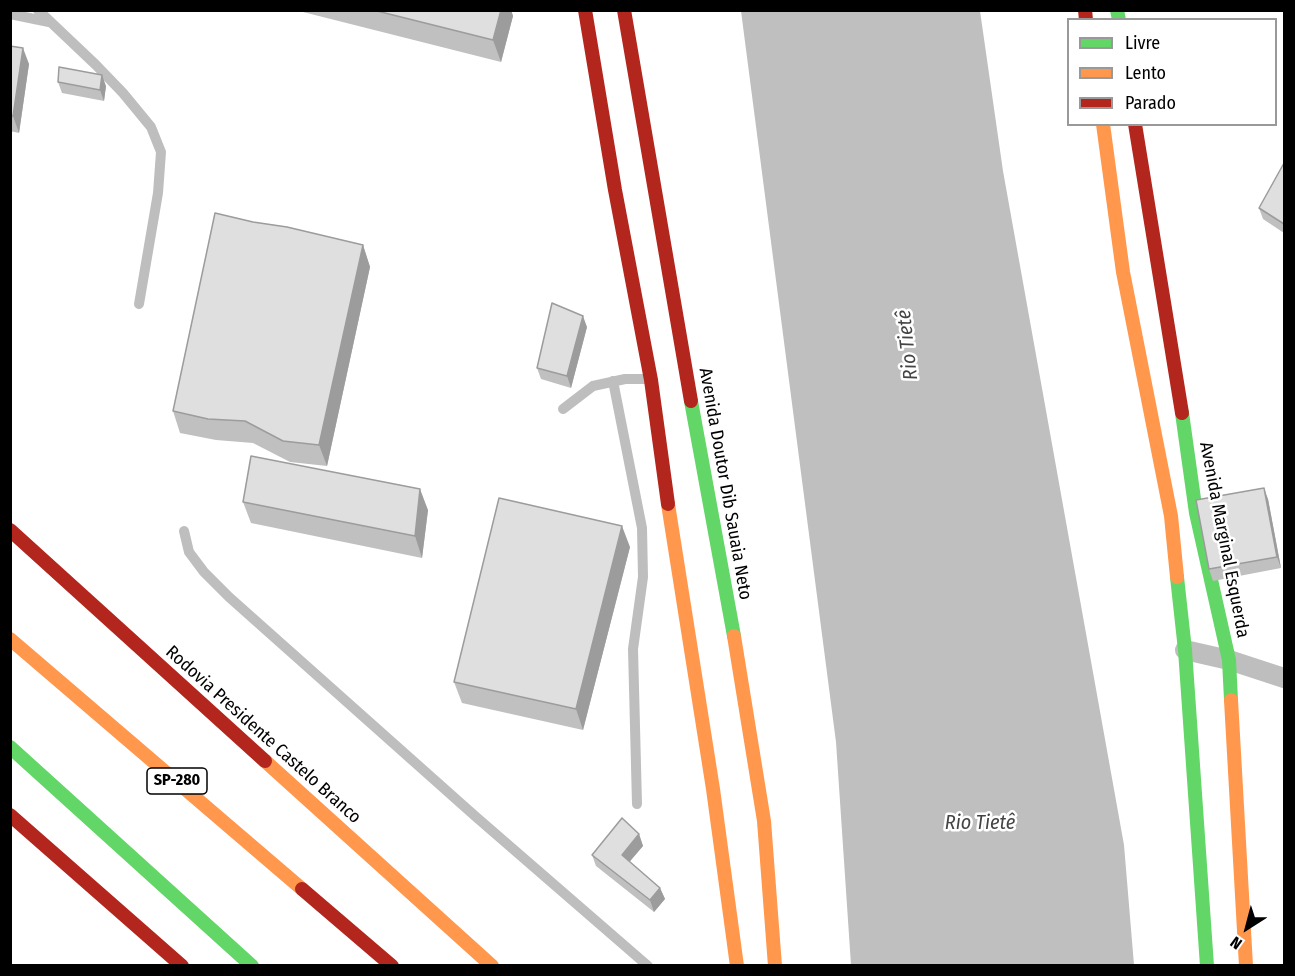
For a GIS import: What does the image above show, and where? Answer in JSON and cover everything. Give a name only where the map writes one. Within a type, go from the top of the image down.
[{"type":"main road","points":[[585,10],[615,190],[651,380],[675,559],[713,789],[737,966]]},
{"type":"main road","name":"Avenida Doutor Dib Sauaia Neto","points":[[624,10],[677,322],[737,653],[764,821],[775,966]]},
{"type":"main road","points":[[1103,126],[1123,272],[1171,516],[1185,650],[1207,966]]},
{"type":"main road","name":"Avenida Marginal Esquerda","points":[[1135,126],[1176,370],[1196,513],[1229,660],[1246,966]]},
{"type":"main road","name":"Rodovia Presidente Castelo Branco","points":[[10,530],[492,966]]},
{"type":"main road","name":"SP-280","points":[[10,639],[392,966]]},
{"type":"main road","points":[[10,747],[252,966]]},
{"type":"main road","points":[[10,815],[182,966]]},
{"type":"street","points":[[1185,650],[1229,660],[1284,678]]},
{"type":"lane","points":[[38,10],[96,65],[130,102],[151,127],[161,152],[158,193],[139,304]]},
{"type":"lane","points":[[10,14],[53,23]]},
{"type":"lane","points":[[562,409],[593,386],[625,379],[651,380]]},
{"type":"lane","points":[[613,381],[642,528],[643,577],[633,649],[637,804]]},
{"type":"lane","points":[[184,531],[189,552],[204,572],[229,597],[648,966]]},
{"type":"water","name":"Rio Tietê","points":[[741,11],[980,11],[1003,171],[1124,845],[1134,965],[851,965],[836,742]]},
{"type":"building","points":[[373,10],[501,10],[493,40]]},
{"type":"building","points":[[10,46],[23,48],[13,116],[10,116]]},
{"type":"building","points":[[59,67],[102,75],[100,90],[58,82]]},
{"type":"building","points":[[1284,163],[1284,224],[1259,208]]},
{"type":"building","points":[[215,213],[363,245],[319,445],[283,441],[245,421],[208,419],[173,411]]},
{"type":"building","points":[[552,303],[583,316],[567,376],[537,368]]},
{"type":"building","points":[[251,456],[420,489],[415,536],[243,502]]},
{"type":"building","points":[[1264,488],[1277,557],[1209,569],[1196,500]]},
{"type":"building","points":[[499,498],[622,526],[576,709],[454,682]]},
{"type":"building","points":[[622,818],[639,834],[622,855],[660,888],[650,900],[592,855]]},
{"type":"traffic: fast","points":[[1117,10],[1119,18]]},
{"type":"traffic: fast","points":[[691,401],[734,636]]},
{"type":"traffic: fast","points":[[1182,413],[1196,513],[1229,660],[1231,700]]},
{"type":"traffic: fast","points":[[1177,577],[1185,650],[1207,966]]},
{"type":"traffic: fast","points":[[10,747],[252,966]]},
{"type":"traffic: slow","points":[[1103,126],[1123,272],[1171,516],[1177,577]]},
{"type":"traffic: slow","points":[[668,504],[713,789],[737,966]]},
{"type":"traffic: slow","points":[[734,636],[764,821],[775,966]]},
{"type":"traffic: slow","points":[[10,639],[302,889]]},
{"type":"traffic: slow","points":[[1231,700],[1246,966]]},
{"type":"traffic: slow","points":[[265,761],[492,966]]},
{"type":"traffic: jam","points":[[585,10],[615,190],[651,380],[668,504]]},
{"type":"traffic: jam","points":[[624,10],[691,401]]},
{"type":"traffic: jam","points":[[1085,10],[1086,18]]},
{"type":"traffic: jam","points":[[1135,126],[1182,413]]},
{"type":"traffic: jam","points":[[10,530],[265,761]]},
{"type":"traffic: jam","points":[[10,815],[182,966]]},
{"type":"traffic: jam","points":[[302,889],[392,966]]}]
